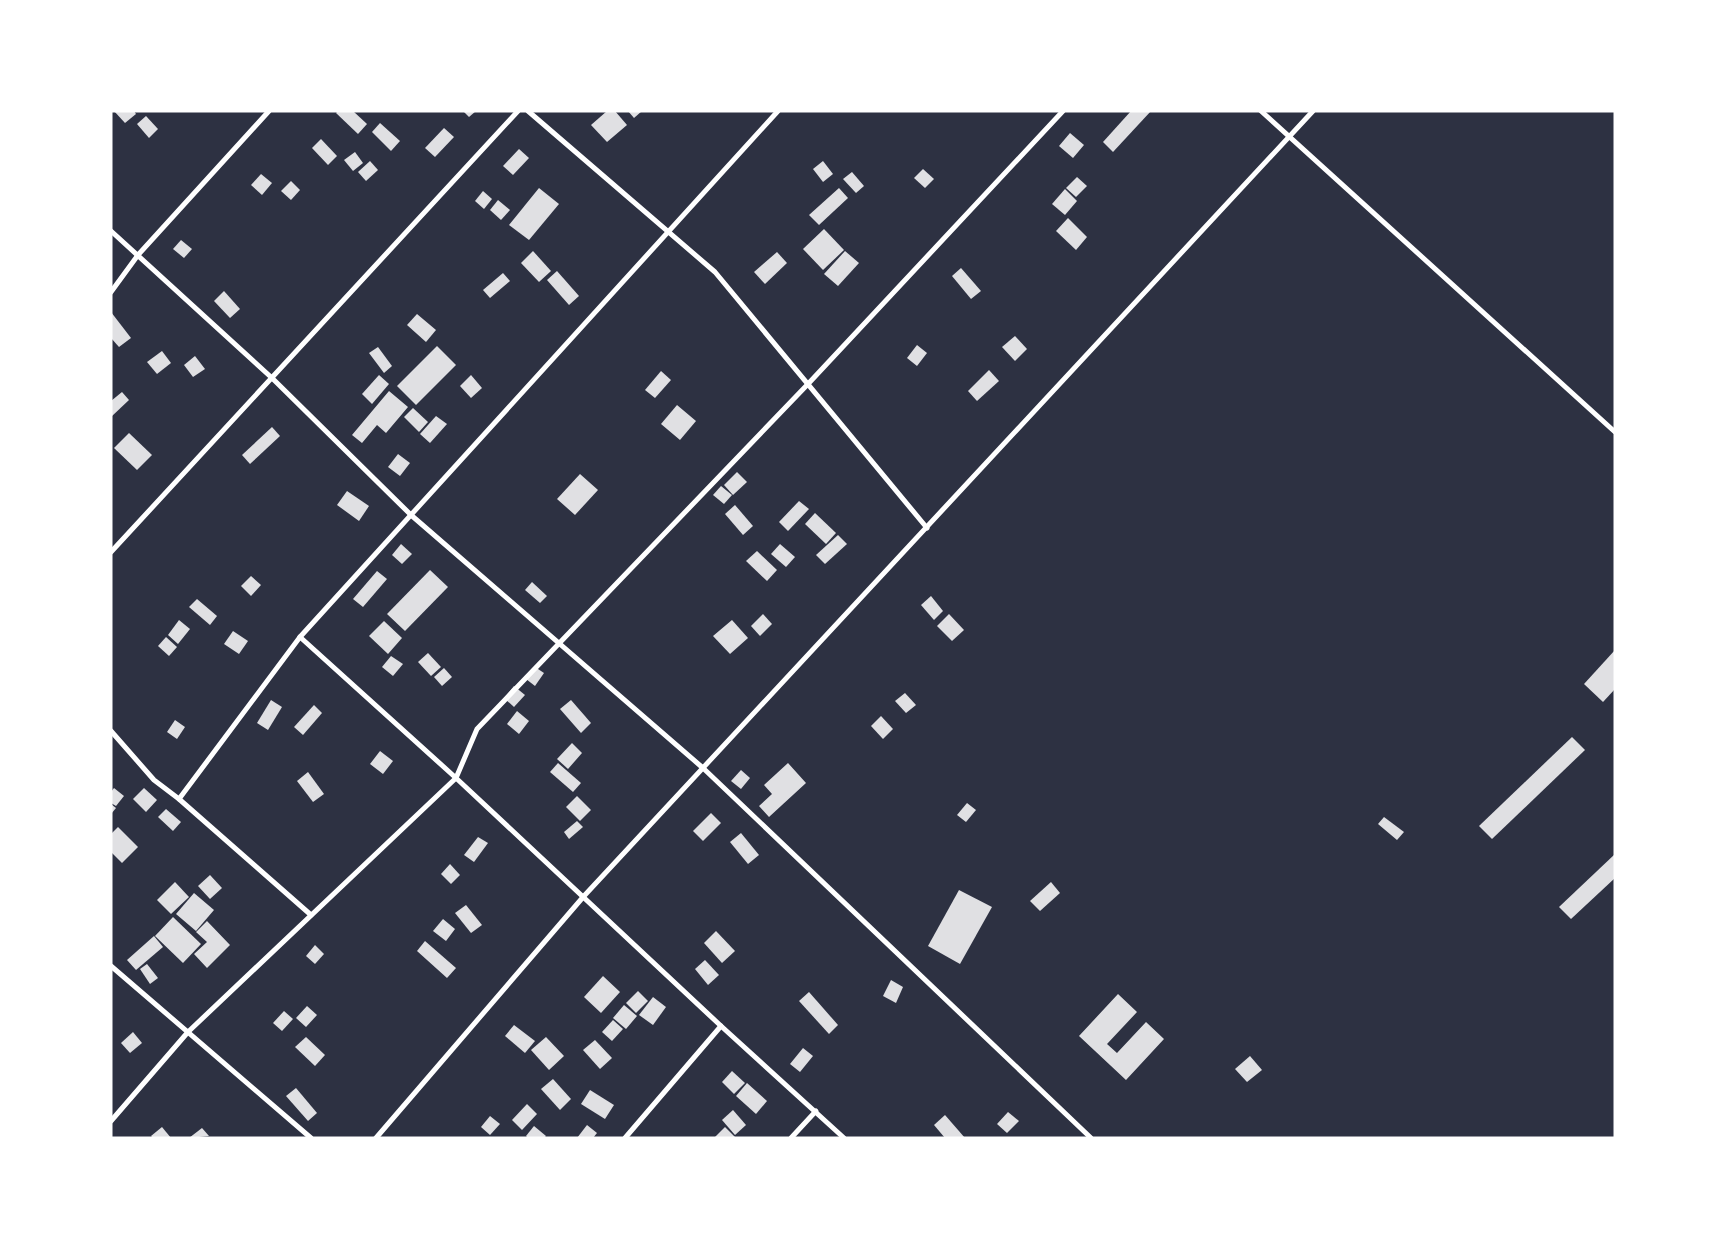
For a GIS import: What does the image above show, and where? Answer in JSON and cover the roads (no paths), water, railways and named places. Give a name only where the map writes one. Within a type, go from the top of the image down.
[{"type":"street","points":[[111,552],[518,111]]},
{"type":"street","points":[[528,111],[715,272],[928,528]]},
{"type":"street","points":[[179,799],[300,637],[778,111]]},
{"type":"street","points":[[111,1121],[188,1032],[456,778],[477,729],[808,384],[1063,111]]},
{"type":"street","points":[[1261,111],[1288,138],[1615,432]]},
{"type":"street","points":[[376,1138],[584,896],[928,528],[1313,111]]},
{"type":"street","points":[[111,292],[138,255],[266,113]]},
{"type":"street","points":[[111,231],[272,378],[410,515],[704,768],[1091,1138]]},
{"type":"street","points":[[300,637],[456,778],[721,1026],[844,1138]]},
{"type":"street","points":[[111,731],[154,780],[179,799],[311,916]]},
{"type":"street","points":[[111,966],[311,1138]]},
{"type":"street","points":[[625,1138],[721,1026]]},
{"type":"street","points":[[791,1138],[816,1111]]}]
